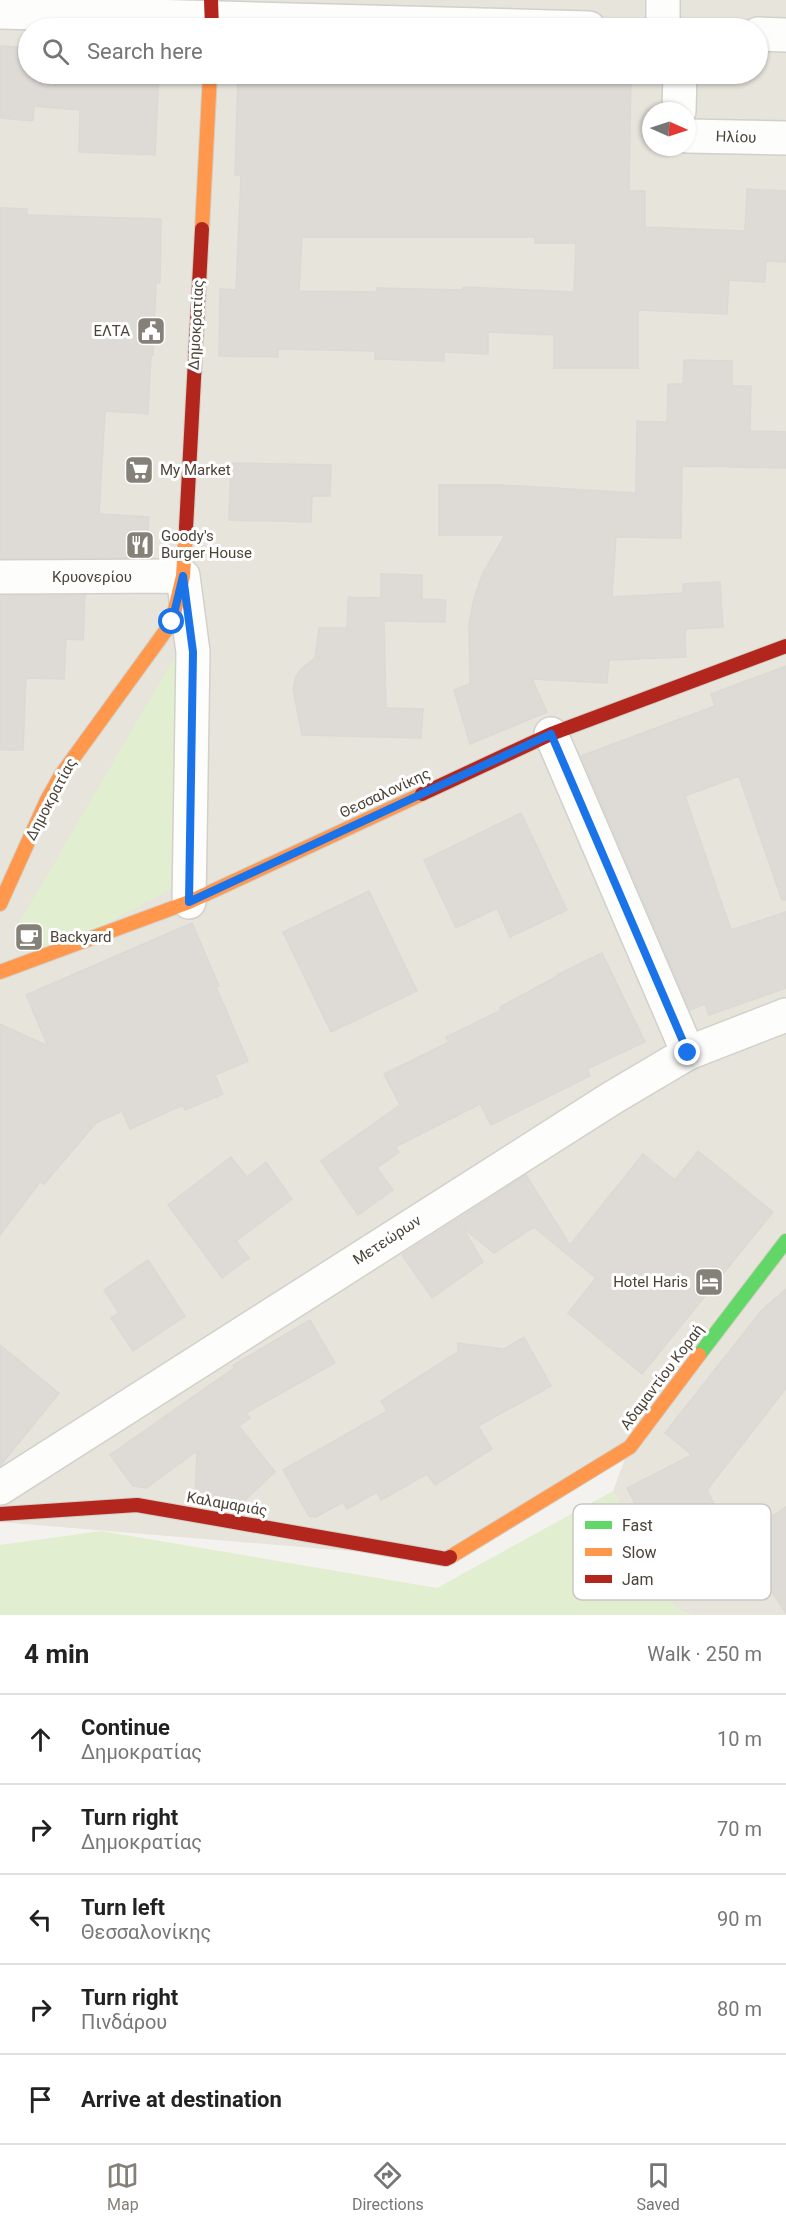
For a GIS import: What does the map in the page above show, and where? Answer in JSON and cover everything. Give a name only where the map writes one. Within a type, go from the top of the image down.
[{"type":"street","points":[[663,0],[663,18]]},
{"type":"street","points":[[0,12],[275,18]]},
{"type":"street","points":[[768,34],[786,35]]},
{"type":"street","name":"Δημοκρατίας","points":[[0,904],[47,800],[61,775],[172,622],[183,576],[209,84]]},
{"type":"street","points":[[679,102],[680,84]]},
{"type":"street","name":"Ηλίου","points":[[696,136],[786,138]]},
{"type":"street","name":"Δημοκρατίας","points":[[183,576],[193,652],[189,902]]},
{"type":"street","name":"Κρυονερίου","points":[[0,577],[183,576]]},
{"type":"street","name":"Θεσσαλονίκης","points":[[0,972],[189,902],[551,734],[786,646]]},
{"type":"street","points":[[551,734],[688,1053]]},
{"type":"street","name":"Μετεώρων","points":[[0,1488],[612,1098],[688,1053],[786,1015]]},
{"type":"street","name":"Αδαμαντίου Κοραή","points":[[446,1559],[630,1447],[786,1241]]},
{"type":"street","name":"Καλαμαριάς","points":[[0,1514],[137,1505],[446,1559]]},
{"type":"shaded area","points":[[0,0],[786,0],[786,1615],[691,1615],[674,1607],[670,1600],[771,1600],[771,1504],[620,1504],[613,1491],[629,1448],[446,1559],[0,1522]]},
{"type":"green space","points":[[177,653],[173,888],[40,959],[15,930]]},
{"type":"green space","points":[[613,1491],[620,1504],[589,1504]]},
{"type":"green space","points":[[573,1513],[573,1600],[670,1600],[674,1607],[691,1615],[0,1615],[0,1545],[101,1531],[437,1588]]},
{"type":"building","points":[[0,46],[18,47],[18,84],[159,84],[155,155],[79,152],[80,110],[34,106],[33,121],[0,118]]},
{"type":"building","points":[[238,84],[631,84],[629,191],[645,191],[645,227],[745,231],[747,189],[786,191],[786,262],[766,261],[765,282],[729,280],[727,314],[638,310],[638,368],[554,368],[554,335],[488,332],[488,354],[444,352],[444,361],[375,359],[375,351],[278,349],[278,357],[219,356],[220,289],[236,290],[241,175],[235,175]],"holes":[[[302,237],[535,237],[535,243],[576,243],[574,292],[463,287],[463,290],[377,288],[377,292],[299,291]]]},
{"type":"building","points":[[0,208],[27,209],[27,215],[161,219],[160,283],[156,283],[148,414],[105,411],[99,514],[149,517],[148,531],[136,558],[0,558]]},
{"type":"building","points":[[684,360],[732,361],[732,386],[751,386],[750,431],[786,432],[786,468],[682,466],[681,538],[616,537],[612,597],[683,593],[683,584],[720,582],[723,627],[685,629],[686,657],[609,660],[607,683],[532,679],[547,712],[470,744],[454,690],[470,684],[469,624],[474,598],[483,573],[505,535],[439,535],[439,485],[502,485],[636,493],[637,421],[667,422],[668,384],[683,384]]},
{"type":"building","points":[[231,463],[331,465],[330,496],[312,496],[311,522],[229,520]]},
{"type":"building","points":[[381,574],[422,575],[422,599],[446,600],[445,622],[384,621],[386,708],[423,709],[421,738],[302,735],[293,689],[301,669],[315,658],[319,628],[347,628],[348,597],[381,598]]},
{"type":"building","points":[[85,595],[83,640],[66,639],[64,679],[26,678],[23,750],[0,750],[0,596]]},
{"type":"building","points":[[786,666],[786,900],[782,900],[739,776],[685,796],[731,930],[786,912],[786,988],[709,1015],[705,1004],[690,1010],[581,756],[715,706],[711,694]]},
{"type":"building","points":[[521,813],[567,910],[510,937],[497,908],[456,928],[424,860]]},
{"type":"building","points":[[369,891],[417,991],[331,1032],[283,932]]},
{"type":"building","points":[[192,923],[219,986],[216,987],[248,1061],[215,1075],[223,1094],[185,1110],[183,1105],[130,1129],[122,1111],[96,1123],[44,1184],[40,1182],[0,1235],[0,1024],[48,1046],[26,995]]},
{"type":"building","points":[[602,953],[645,1042],[587,1069],[590,1076],[491,1125],[480,1104],[395,1147],[399,1152],[377,1168],[393,1190],[358,1215],[321,1161],[400,1105],[384,1074],[449,1042],[446,1037],[501,1010],[500,1007]]},
{"type":"building","name":"Hotel Haris","points":[[698,1151],[773,1212],[642,1374],[568,1313],[596,1278],[534,1227],[494,1253],[463,1228],[483,1262],[432,1298],[402,1255],[526,1175],[570,1245],[643,1154],[675,1180]]},
{"type":"building","points":[[231,1157],[247,1177],[266,1162],[292,1199],[236,1241],[249,1258],[222,1278],[168,1205]]},
{"type":"building","points":[[148,1260],[185,1316],[133,1351],[111,1318],[119,1313],[104,1290]]},
{"type":"building","points":[[786,1289],[786,1388],[707,1490],[714,1504],[635,1504],[627,1488],[692,1455],[665,1433],[762,1310]]},
{"type":"building","points":[[310,1320],[335,1363],[246,1413],[250,1418],[239,1426],[275,1472],[244,1501],[244,1505],[195,1496],[197,1451],[146,1488],[133,1486],[110,1455],[234,1368],[233,1365]]},
{"type":"building","points":[[524,1337],[551,1386],[478,1426],[492,1449],[435,1485],[427,1474],[381,1500],[377,1492],[347,1509],[343,1502],[316,1517],[309,1516],[283,1470],[387,1411],[381,1401],[458,1352],[458,1343],[504,1349]]},
{"type":"building","points":[[0,1345],[59,1393],[0,1466]]},
{"type":"building","points":[[786,1507],[786,1613],[771,1590],[771,1517]]},
{"type":"traffic: fast","points":[[699,1355],[786,1241]]},
{"type":"traffic: slow","points":[[202,229],[209,84]]},
{"type":"traffic: slow","points":[[0,904],[47,800],[61,775],[172,622],[183,576],[186,528]]},
{"type":"traffic: slow","points":[[0,972],[189,902],[422,794]]},
{"type":"traffic: slow","points":[[450,1557],[630,1447],[699,1355]]},
{"type":"traffic: jam","points":[[211,0],[212,18]]},
{"type":"traffic: jam","points":[[186,528],[202,229]]},
{"type":"traffic: jam","points":[[422,794],[551,734],[786,646]]},
{"type":"traffic: jam","points":[[0,1514],[137,1505],[446,1559],[450,1557]]},
{"type":"place","name":"ΕΛΤΑ","points":[[151,331]]},
{"type":"place","name":"My Market","points":[[139,470]]},
{"type":"place","name":"Goody's Burger House","points":[[140,545]]},
{"type":"place","name":"Backyard","points":[[29,937]]},
{"type":"place","name":"Hotel Haris","points":[[709,1282]]},
{"type":"route","points":[[172,622],[183,576],[193,652],[189,902],[551,734],[688,1053]]}]
